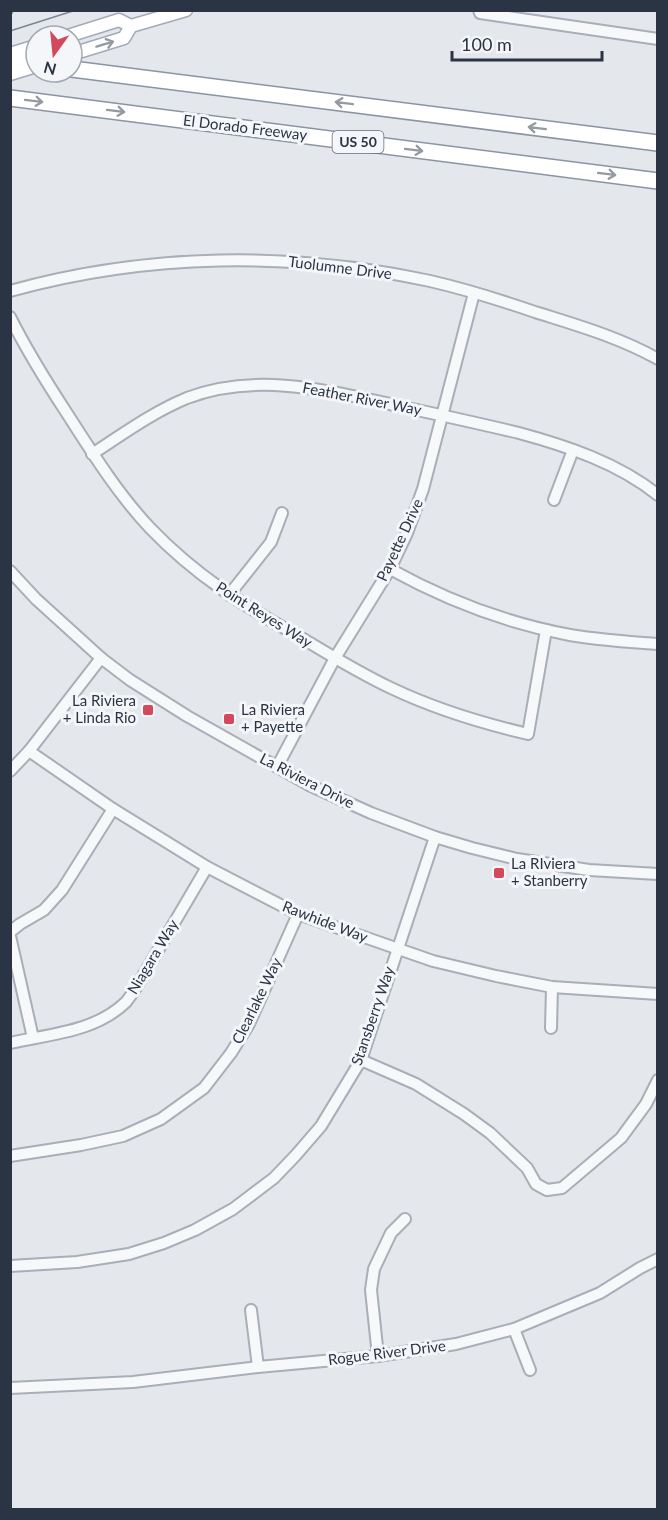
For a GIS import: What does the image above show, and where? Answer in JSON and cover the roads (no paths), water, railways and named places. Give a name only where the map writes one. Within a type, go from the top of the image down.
[{"type":"highway","name":"US 50","points":[[84,70],[657,143]]},
{"type":"highway","name":"El Dorado Freeway","points":[[10,98],[657,181]]},
{"type":"main road","points":[[84,50],[124,38],[131,27],[186,10]]},
{"type":"main road","points":[[84,31],[120,20],[131,27]]},
{"type":"street","points":[[479,10],[480,13],[657,39]]},
{"type":"street","name":"Tuolumne Drive","points":[[10,291],[60,278],[146,265],[238,260],[312,263],[426,280],[474,292],[624,342],[657,359]]},
{"type":"street","name":"Payette Drive","points":[[277,767],[335,658],[390,569],[407,532],[419,500],[474,292]]},
{"type":"street","name":"Point Reyes Way","points":[[10,317],[36,365],[92,454],[122,495],[150,528],[184,560],[252,610],[391,688],[420,701],[492,726],[528,735],[546,630]]},
{"type":"street","name":"Feather River Way","points":[[92,454],[147,418],[188,398],[210,391],[264,385],[306,387],[519,433],[601,461],[634,478],[657,495]]},
{"type":"street","points":[[554,500],[573,450]]},
{"type":"street","points":[[229,595],[271,542],[282,513]]},
{"type":"street","points":[[390,569],[443,596],[516,623],[610,641],[657,644]]},
{"type":"street","name":"La Riviera Drive","points":[[10,572],[101,658],[130,680],[187,716],[309,785],[371,813],[435,837],[517,859],[589,870],[657,874]]},
{"type":"street","points":[[10,771],[29,752],[101,658]]},
{"type":"street","name":"Rawhide Way","points":[[29,752],[112,809],[207,867],[298,914],[433,961],[552,987],[657,994]]},
{"type":"street","points":[[33,1038],[10,934],[20,924],[44,910],[62,890],[112,809]]},
{"type":"street","name":"Stansberry Way","points":[[10,1266],[77,1262],[129,1254],[164,1243],[195,1230],[233,1209],[274,1178],[321,1126],[361,1060],[435,837]]},
{"type":"street","name":"Niagara Way","points":[[10,1043],[72,1031],[107,1017],[127,1001],[207,867]]},
{"type":"street","name":"Clearlake Way","points":[[10,1156],[123,1136],[161,1119],[204,1088],[231,1053],[249,1024],[298,914]]},
{"type":"street","points":[[551,1028],[552,987]]},
{"type":"street","points":[[361,1060],[416,1084],[464,1114],[496,1139],[527,1168],[537,1184],[547,1190],[562,1188],[621,1138],[646,1104],[657,1080]]},
{"type":"street","points":[[378,1356],[371,1290],[374,1269],[391,1233],[405,1219]]},
{"type":"street","name":"Rogue River Drive","points":[[10,1388],[133,1382],[378,1356],[456,1344],[514,1329],[600,1293],[657,1260]]},
{"type":"street","points":[[251,1310],[258,1367]]},
{"type":"street","points":[[514,1329],[530,1370]]},
{"type":"tram line","points":[[10,31],[76,10]]},
{"type":"railway","points":[[10,13],[18,10]]},
{"type":"place","name":"La Riviera + Linda Rio","points":[[148,710]]},
{"type":"place","name":"La Riviera + Payette","points":[[229,719]]},
{"type":"place","name":"La RIviera + Stanberry","points":[[499,873]]}]
